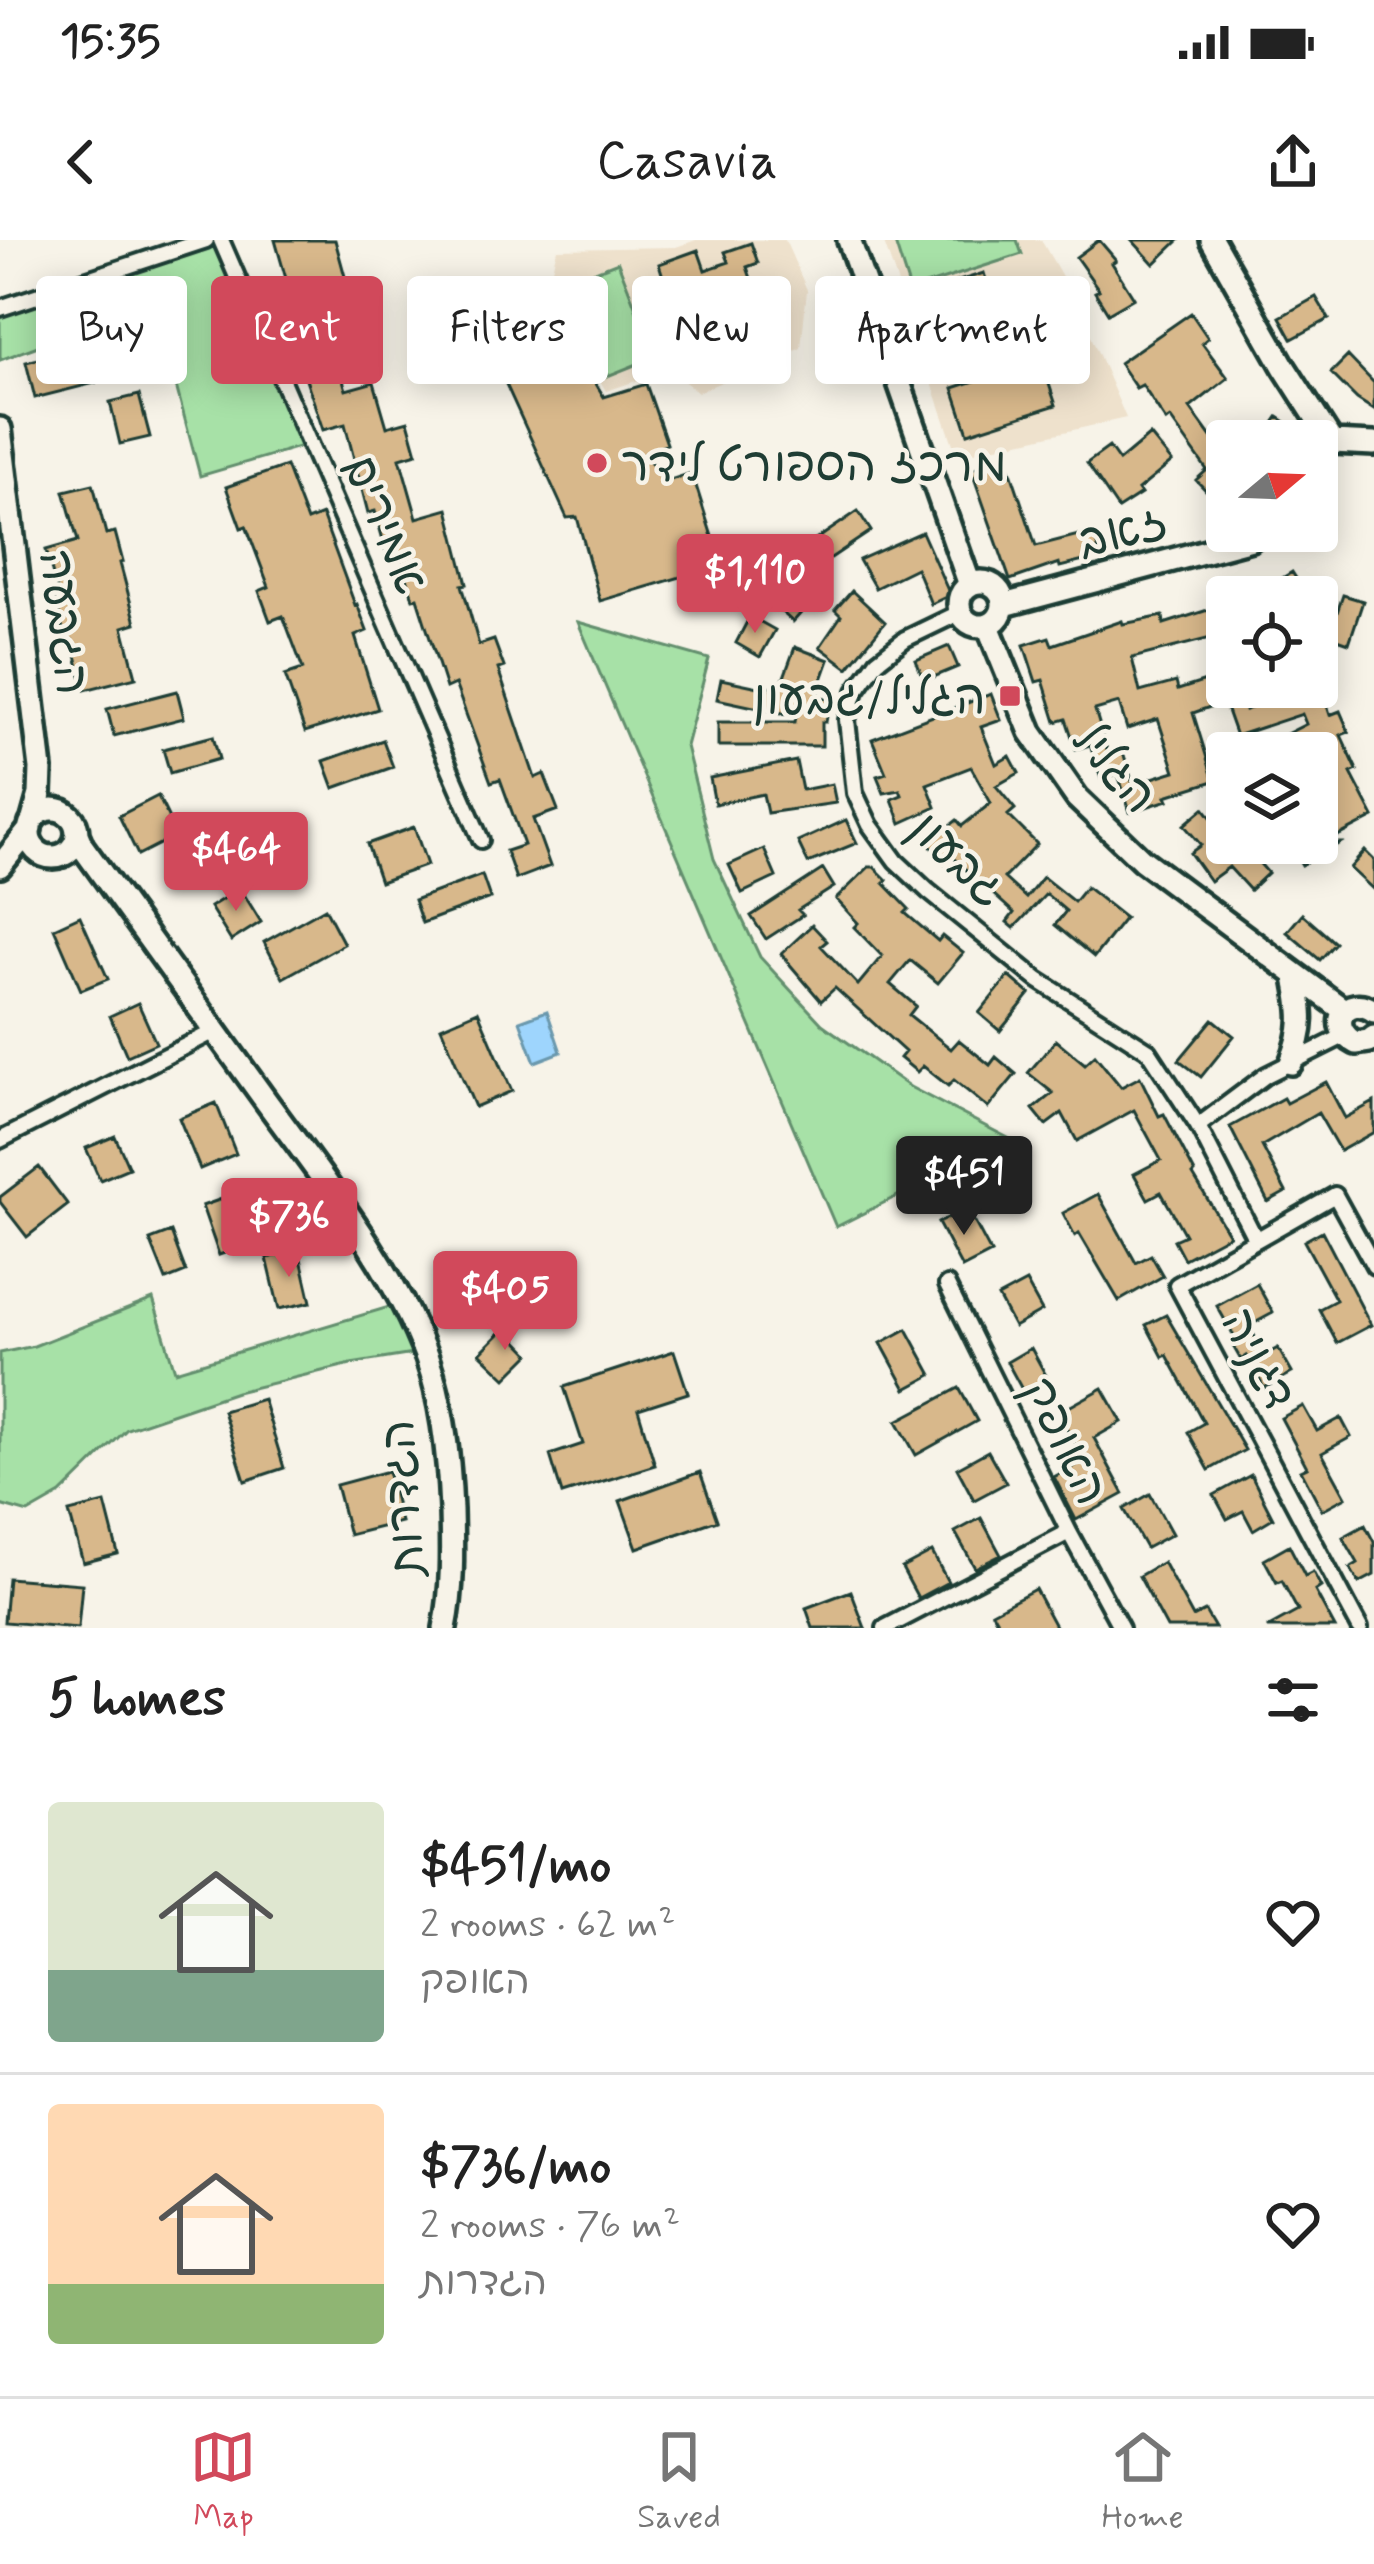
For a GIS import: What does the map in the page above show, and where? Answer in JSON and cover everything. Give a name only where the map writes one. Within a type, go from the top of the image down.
[{"type":"street","points":[[0,308],[206,240]]},
{"type":"street","name":"אמירים","points":[[221,240],[481,840]]},
{"type":"street","points":[[849,240],[977,583]]},
{"type":"street","points":[[863,240],[977,583]]},
{"type":"street","points":[[1212,240],[1309,420]]},
{"type":"street","name":"הגבעה","points":[[0,429],[40,754],[40,794],[32,824]]},
{"type":"street","points":[[1338,449],[1374,444]]},
{"type":"street","name":"זאב","points":[[1004,605],[1206,551]]},
{"type":"street","points":[[977,583],[998,590],[1004,605],[988,626],[969,623],[962,612],[959,600],[977,583]]},
{"type":"street","name":"גבעון","points":[[962,612],[905,639],[877,661],[856,691],[847,720],[854,793],[896,861],[928,891],[1038,980],[1149,1051],[1198,1126],[1256,1240]]},
{"type":"street","name":"הגליל","points":[[988,626],[1031,732],[1077,798],[1142,860],[1345,1011]]},
{"type":"street","name":"הגבעה","points":[[40,754],[51,788],[73,824]]},
{"type":"street","points":[[46,810],[61,810],[73,824],[71,849],[0,867],[46,810]]},
{"type":"street","points":[[32,824],[35,848],[51,856]]},
{"type":"street","name":"הגדרות","points":[[73,824],[82,846],[383,1268],[426,1357],[443,1426],[450,1483],[452,1546],[445,1628]]},
{"type":"street","name":"הגדרות","points":[[51,856],[95,872],[110,886]]},
{"type":"street","points":[[1291,1063],[1302,1034],[1296,976]]},
{"type":"street","points":[[1374,1011],[1358,1004],[1345,1011],[1340,1024],[1344,1036],[1356,1043],[1374,1037]]},
{"type":"street","points":[[0,1139],[215,1031]]},
{"type":"street","points":[[1198,1126],[1266,1075],[1344,1036]]},
{"type":"street","name":"דגניה","points":[[1360,1628],[1177,1285],[1335,1195],[1374,1267]]},
{"type":"street","name":"האופק","points":[[947,1285],[1121,1628]]},
{"type":"street","points":[[885,1628],[1069,1532]]},
{"type":"shaded area","points":[[696,240],[785,240],[807,290],[801,348],[791,352],[791,276],[632,276],[632,382],[606,391],[602,384],[608,384],[608,276],[550,276],[557,249],[676,247]]},
{"type":"shaded area","points":[[883,240],[1041,240],[1062,276],[895,276]]},
{"type":"shaded area","points":[[1090,334],[1126,418],[957,456],[932,384],[1090,384]]},
{"type":"shaded area","points":[[687,384],[717,384],[698,392]]},
{"type":"green space","points":[[206,240],[221,240],[237,276],[211,276],[211,384],[283,384],[309,444],[200,476],[176,384],[187,384],[187,276],[97,276]]},
{"type":"green space","points":[[894,240],[1017,240],[1022,254],[954,276],[906,276]]},
{"type":"green space","points":[[618,262],[632,298],[632,366],[608,376],[608,276],[582,276]]},
{"type":"green space","points":[[36,296],[36,347],[0,360],[0,308]]},
{"type":"green space","points":[[578,622],[709,659],[686,746],[714,859],[760,957],[822,1024],[910,1087],[1010,1139],[836,1227]]},
{"type":"green space","points":[[153,1299],[175,1371],[399,1304],[425,1352],[236,1392],[127,1429],[61,1494],[28,1513],[0,1505],[0,1353],[34,1346]]},
{"type":"water","points":[[547,1011],[561,1052],[535,1062],[520,1021]]},
{"type":"building","points":[[275,240],[335,240],[345,276],[285,276]]},
{"type":"building","points":[[1099,240],[1116,260],[1112,263],[1134,298],[1108,313],[1076,257]]},
{"type":"building","points":[[1132,240],[1179,240],[1154,264]]},
{"type":"building","points":[[751,243],[758,263],[747,267],[750,276],[663,276],[659,264],[698,250],[705,270],[729,262],[725,252]]},
{"type":"building","points":[[1316,297],[1329,319],[1292,339],[1280,317]]},
{"type":"building","points":[[1191,313],[1208,338],[1202,343],[1228,378],[1190,408],[1206,430],[1206,469],[1170,418],[1166,421],[1142,385],[1136,388],[1119,363]]},
{"type":"building","points":[[1348,356],[1374,383],[1374,410],[1331,373]]},
{"type":"building","points":[[36,360],[36,384],[91,384],[35,398],[26,362]]},
{"type":"building","points":[[308,384],[344,384],[346,390],[375,384],[387,427],[408,421],[417,453],[400,458],[417,518],[448,509],[479,645],[494,640],[504,667],[498,669],[535,778],[544,774],[558,810],[533,819],[550,866],[516,879],[506,851],[524,845],[500,779],[491,782],[455,684],[446,688],[401,555],[388,558],[375,511],[368,513],[345,424],[323,430]]},
{"type":"building","name":"מרכז הספורט לידר","points":[[506,384],[596,384],[604,397],[646,384],[667,444],[645,454],[664,482],[692,473],[721,565],[600,601],[577,517],[567,518]]},
{"type":"building","points":[[1049,384],[1056,405],[968,433],[953,388]]},
{"type":"building","points":[[139,395],[150,437],[120,444],[110,402]]},
{"type":"building","points":[[1150,435],[1172,462],[1138,490],[1141,494],[1118,509],[1087,463],[1109,447],[1119,461]]},
{"type":"building","points":[[1006,457],[1036,546],[1094,531],[1100,557],[1060,567],[1059,563],[1010,580],[971,469]]},
{"type":"building","points":[[286,466],[307,521],[322,515],[357,604],[367,631],[355,636],[378,709],[305,732],[285,675],[303,669],[283,616],[270,621],[259,591],[269,587],[226,487]]},
{"type":"building","points":[[1206,471],[1206,490],[1196,480]]},
{"type":"building","points":[[93,484],[106,534],[115,532],[123,562],[136,623],[123,627],[136,677],[85,690],[72,640],[66,641],[46,550],[78,541],[64,491]]},
{"type":"building","points":[[858,511],[871,531],[813,570],[818,579],[802,597],[810,603],[793,622],[765,597],[814,541]]},
{"type":"building","points":[[922,532],[950,595],[931,604],[916,568],[875,588],[859,560]]},
{"type":"building","points":[[852,591],[885,622],[848,668],[820,647],[841,616],[835,610]]},
{"type":"building","points":[[1343,595],[1363,601],[1349,643],[1338,639]]},
{"type":"building","points":[[1206,611],[1206,639],[1132,658],[1140,692],[1176,682],[1178,690],[1206,681],[1207,708],[1193,713],[1206,755],[1206,784],[1130,812],[1118,774],[1101,779],[1090,745],[1076,749],[1066,719],[1056,722],[1043,680],[1036,682],[1024,645],[1049,637],[1052,645],[1122,621],[1163,616],[1164,624]],"holes":[[[1119,703],[1127,729],[1158,719],[1175,771],[1133,784],[1123,752],[1109,757],[1095,710]]]},
{"type":"building","points":[[750,616],[775,630],[760,657],[736,643]]},
{"type":"building","points":[[949,646],[958,667],[924,681],[916,660]]},
{"type":"building","points":[[795,647],[829,660],[816,696],[830,699],[826,722],[822,722],[822,746],[718,746],[718,722],[795,722],[796,716],[717,699],[721,679],[780,688]]},
{"type":"building","points":[[177,691],[184,718],[114,736],[107,709]]},
{"type":"building","points":[[991,694],[1001,720],[981,727],[996,764],[1010,756],[1019,773],[996,786],[1015,809],[1008,815],[1037,844],[1004,878],[1026,898],[1043,877],[1074,902],[1086,887],[1125,918],[1094,957],[1055,925],[1066,911],[1046,894],[1014,928],[1007,922],[1014,913],[953,858],[945,864],[928,843],[957,820],[962,826],[991,803],[971,767],[927,784],[936,807],[901,823],[892,799],[902,795],[900,790],[884,793],[877,776],[886,773],[872,739]]},
{"type":"building","points":[[1226,708],[1328,708],[1330,715],[1340,711],[1349,732],[1341,735],[1357,770],[1351,773],[1374,817],[1338,836],[1338,732],[1290,732],[1306,724],[1302,714],[1235,732]]},
{"type":"building","points":[[213,736],[219,759],[170,773],[163,749]]},
{"type":"building","points":[[383,740],[393,767],[334,788],[324,761]]},
{"type":"building","points":[[796,761],[802,790],[832,784],[836,803],[767,813],[763,794],[715,804],[710,778]]},
{"type":"building","points":[[158,796],[177,835],[138,855],[119,816]]},
{"type":"building","points":[[1204,808],[1206,864],[1260,864],[1268,873],[1250,890],[1229,867],[1210,881],[1190,853],[1201,845],[1184,825]]},
{"type":"building","points":[[264,814],[281,852],[248,867],[231,829]]},
{"type":"building","points":[[846,820],[857,843],[808,863],[798,842]]},
{"type":"building","points":[[414,827],[427,865],[380,882],[367,844]]},
{"type":"building","points":[[764,849],[776,877],[742,893],[729,865]]},
{"type":"building","points":[[1365,851],[1374,860],[1374,890],[1350,868]]},
{"type":"building","points":[[869,867],[887,880],[884,883],[909,909],[905,913],[938,941],[942,936],[963,953],[938,983],[910,960],[890,984],[916,1006],[909,1015],[951,1049],[959,1040],[990,1065],[996,1057],[1016,1074],[988,1108],[954,1080],[948,1086],[923,1066],[917,1072],[900,1058],[905,1052],[835,988],[821,1001],[781,954],[812,925],[827,941],[821,946],[858,985],[882,956],[836,899]]},
{"type":"building","points":[[823,869],[834,887],[766,939],[751,916]]},
{"type":"building","points":[[482,875],[490,898],[422,923],[414,900]]},
{"type":"building","points":[[240,888],[261,922],[231,941],[210,907]]},
{"type":"building","points":[[325,908],[344,944],[283,978],[264,942]]},
{"type":"building","points":[[1302,914],[1335,943],[1320,960],[1287,932]]},
{"type":"building","points":[[80,916],[108,979],[81,990],[54,928]]},
{"type":"building","points":[[1009,976],[1030,994],[1000,1031],[979,1013]]},
{"type":"building","points":[[138,1003],[156,1043],[127,1056],[110,1016]]},
{"type":"building","points":[[478,1011],[512,1091],[475,1107],[441,1027]]},
{"type":"building","points":[[1213,1019],[1234,1036],[1201,1077],[1179,1060]]},
{"type":"building","points":[[1056,1040],[1085,1064],[1095,1055],[1121,1087],[1140,1077],[1229,1235],[1184,1259],[1174,1240],[1185,1235],[1161,1192],[1148,1199],[1134,1174],[1161,1160],[1134,1110],[1077,1141],[1062,1113],[1046,1125],[1033,1109],[1053,1093],[1028,1073]]},
{"type":"building","points":[[1326,1082],[1345,1118],[1374,1102],[1374,1132],[1340,1151],[1318,1113],[1262,1146],[1286,1192],[1268,1202],[1230,1127],[1283,1098],[1286,1103]]},
{"type":"building","points":[[216,1103],[236,1154],[200,1169],[179,1118]]},
{"type":"building","points":[[115,1136],[129,1168],[100,1180],[86,1148]]},
{"type":"building","points":[[39,1167],[68,1205],[27,1237],[0,1197]]},
{"type":"building","points":[[236,1194],[253,1243],[219,1255],[202,1206]]},
{"type":"building","points":[[1098,1194],[1136,1263],[1151,1255],[1163,1276],[1119,1301],[1063,1213]]},
{"type":"building","points":[[967,1208],[991,1253],[962,1268],[938,1223]]},
{"type":"building","points":[[1322,1231],[1371,1325],[1337,1343],[1319,1309],[1336,1300],[1304,1241]]},
{"type":"building","points":[[171,1232],[186,1272],[166,1280],[150,1240]]},
{"type":"building","points":[[299,1250],[311,1302],[279,1309],[267,1258]]},
{"type":"building","points":[[1026,1282],[1042,1311],[1014,1327],[998,1297]]},
{"type":"building","points":[[1257,1284],[1273,1313],[1249,1326],[1265,1355],[1278,1348],[1292,1373],[1264,1388],[1247,1356],[1241,1360],[1233,1346],[1238,1343],[1217,1306]]},
{"type":"building","points":[[1166,1315],[1245,1450],[1209,1470],[1188,1432],[1204,1423],[1146,1325]]},
{"type":"building","points":[[505,1328],[530,1354],[506,1378],[480,1353]]},
{"type":"building","points":[[907,1329],[932,1375],[906,1389],[881,1343]]},
{"type":"building","points":[[1031,1348],[1049,1381],[1025,1395],[1007,1362]]},
{"type":"building","points":[[674,1351],[688,1393],[638,1409],[655,1465],[562,1494],[550,1455],[583,1444],[564,1387]]},
{"type":"building","points":[[959,1388],[977,1421],[916,1455],[897,1421]]},
{"type":"building","points":[[1103,1388],[1122,1422],[1094,1438],[1124,1494],[1076,1520],[1054,1477],[1084,1461],[1058,1413]]},
{"type":"building","points":[[263,1399],[284,1468],[245,1481],[223,1411]]},
{"type":"building","points":[[1303,1406],[1317,1431],[1341,1418],[1351,1437],[1322,1453],[1346,1497],[1322,1510],[1301,1470],[1307,1467],[1281,1418]]},
{"type":"building","points":[[988,1451],[1006,1483],[974,1500],[957,1468]]},
{"type":"building","points":[[388,1471],[401,1522],[349,1535],[336,1485]]},
{"type":"building","points":[[700,1472],[717,1520],[637,1548],[620,1501]]},
{"type":"building","points":[[1251,1475],[1273,1518],[1253,1530],[1243,1511],[1227,1519],[1214,1495]]},
{"type":"building","points":[[1150,1494],[1172,1534],[1146,1548],[1124,1509]]},
{"type":"building","points":[[105,1503],[118,1554],[83,1563],[69,1512]]},
{"type":"building","points":[[981,1518],[1001,1555],[975,1568],[955,1532]]},
{"type":"building","points":[[1365,1525],[1374,1542],[1374,1575],[1359,1583],[1350,1568],[1358,1563],[1343,1537]]},
{"type":"building","points":[[1289,1545],[1305,1576],[1313,1572],[1321,1587],[1315,1591],[1335,1628],[1267,1628],[1298,1611],[1264,1559]]},
{"type":"building","points":[[932,1552],[948,1582],[918,1598],[902,1568]]},
{"type":"building","points":[[1163,1562],[1193,1617],[1205,1611],[1215,1628],[1167,1628],[1139,1576]]},
{"type":"building","points":[[8,1578],[82,1584],[78,1628],[4,1622]]},
{"type":"building","points":[[1035,1589],[1056,1628],[1001,1628],[992,1612]]},
{"type":"building","points":[[851,1591],[865,1628],[813,1628],[806,1608]]},
{"type":"place","name":"מרכז הספורט לידר","points":[[597,463]]},
{"type":"place","name":"הגליל/גבעון","points":[[1010,696]]}]
